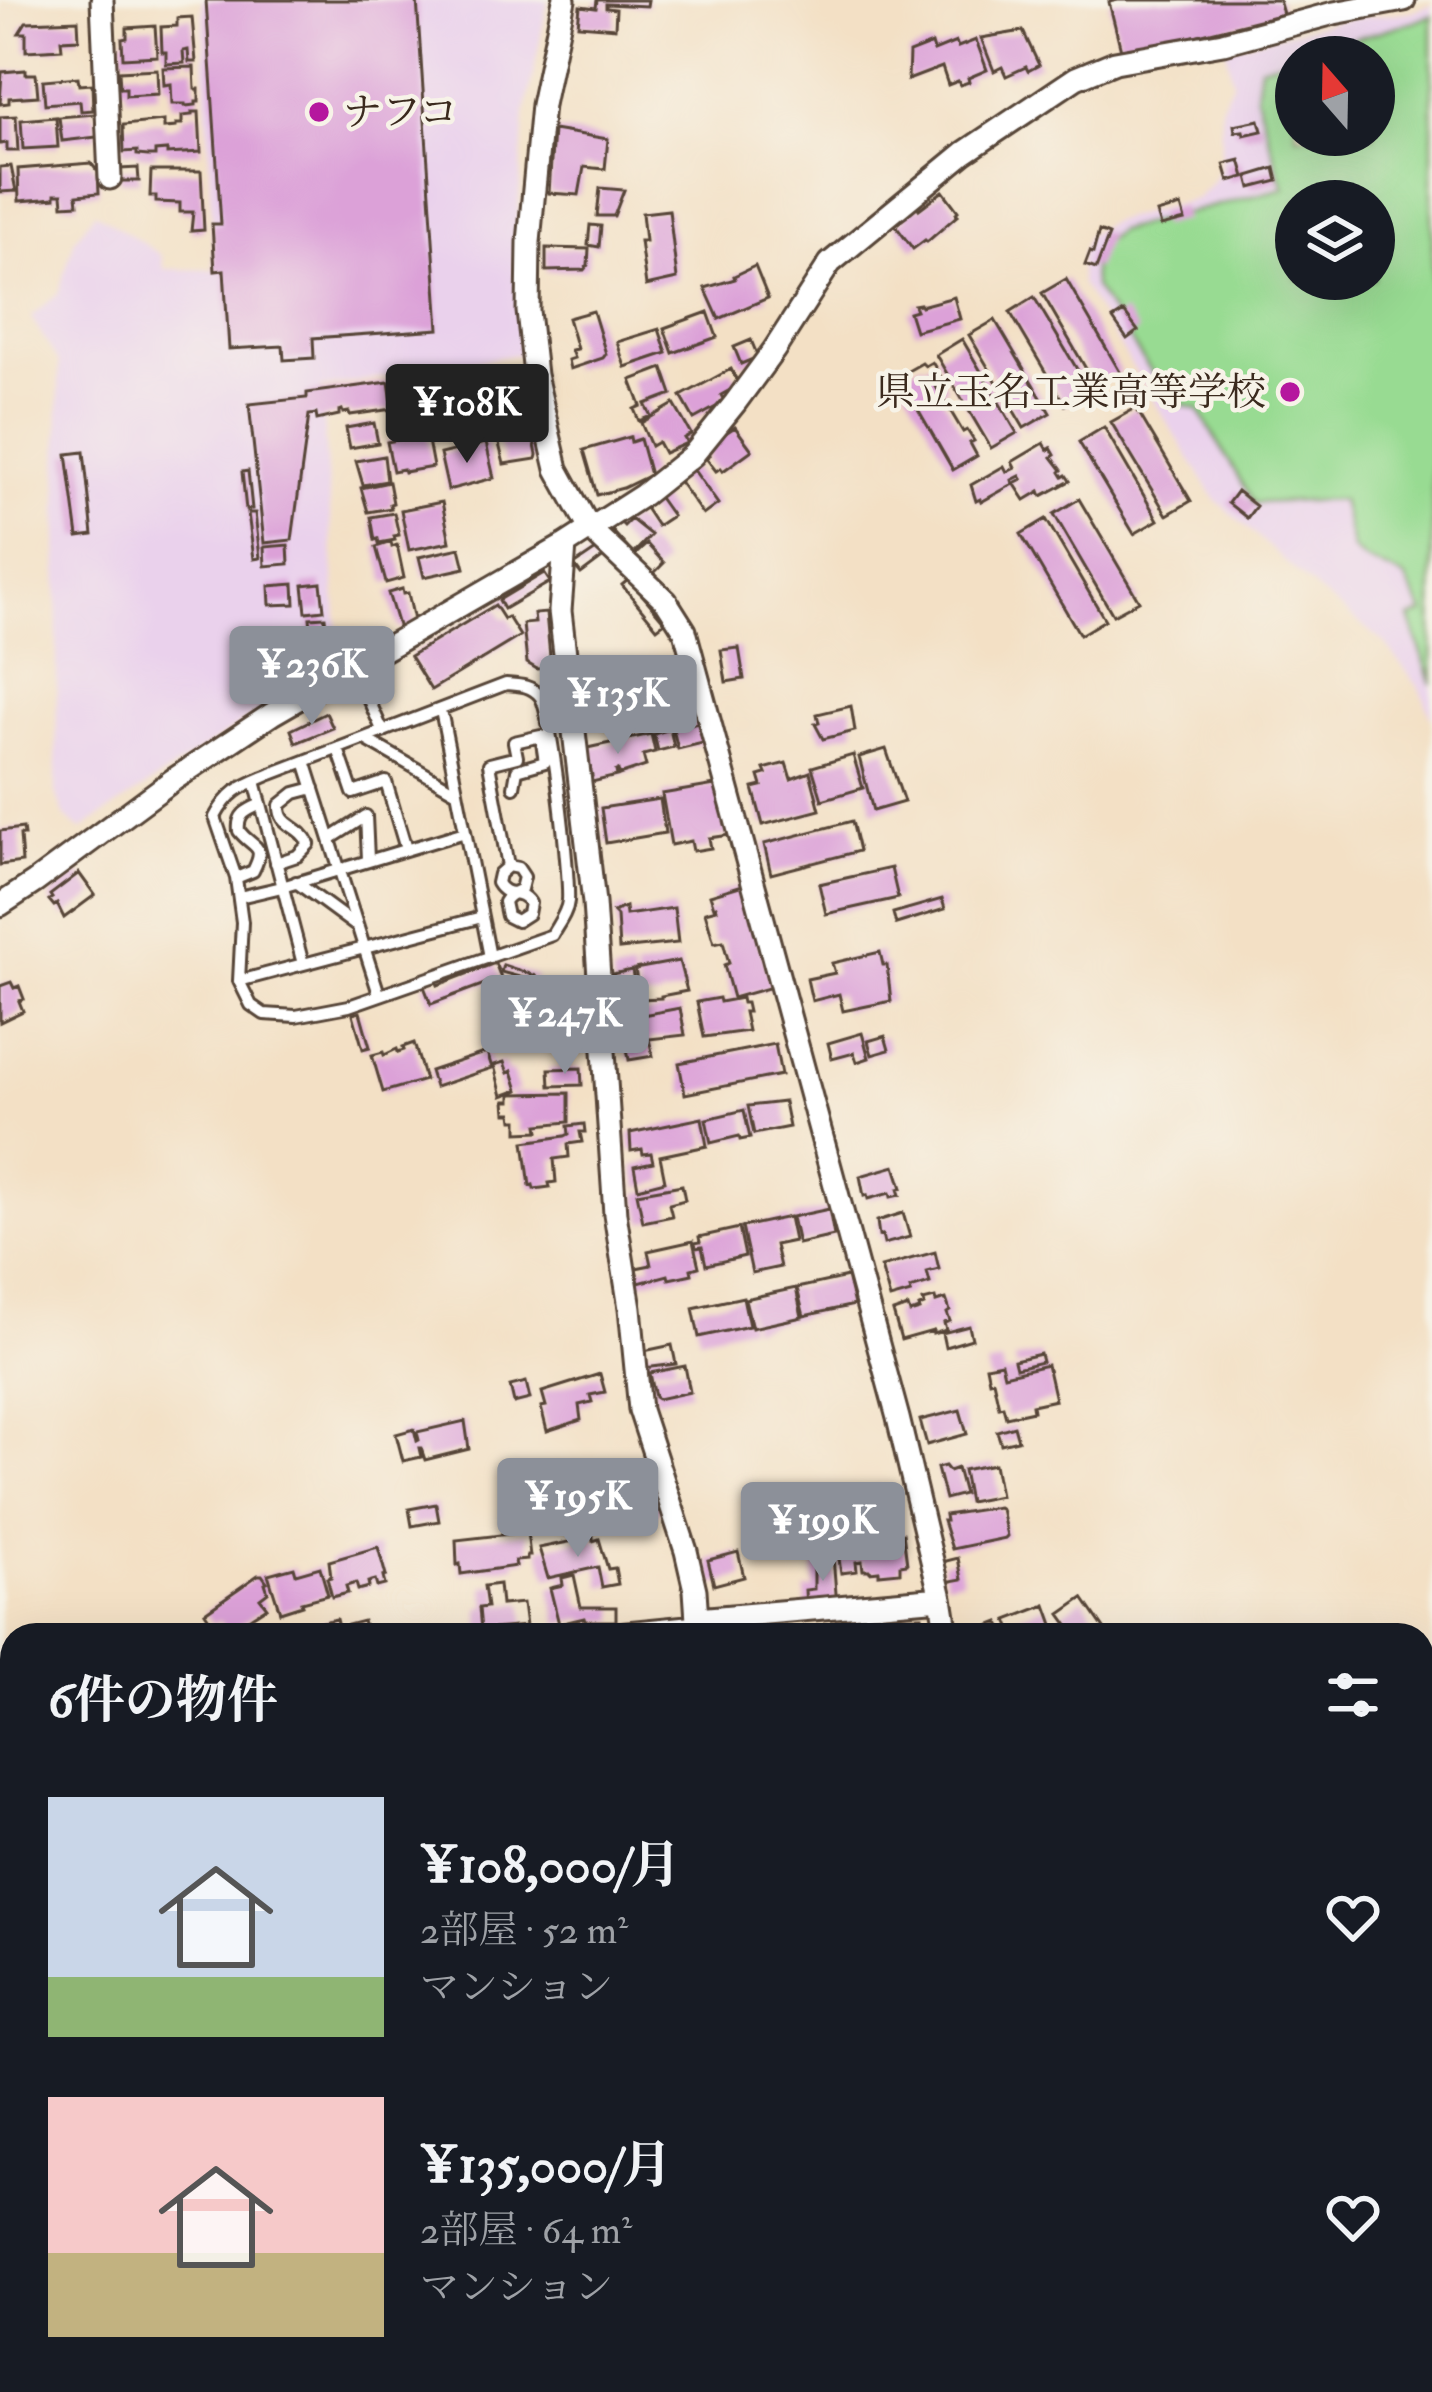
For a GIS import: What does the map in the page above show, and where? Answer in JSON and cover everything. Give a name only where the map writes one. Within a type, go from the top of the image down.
[{"type":"street","points":[[102,0],[110,178]]},
{"type":"street","points":[[564,0],[542,105],[529,242],[528,311],[548,436],[557,469],[590,529],[666,601],[685,631],[918,1494],[945,1623]]},
{"type":"street","points":[[0,905],[272,714],[643,495],[693,454],[774,350],[830,263],[964,153],[1076,78],[1114,62],[1223,43],[1334,13],[1405,0]]},
{"type":"street","points":[[565,545],[560,611],[594,903],[614,1214],[640,1410],[686,1551],[698,1623]]},
{"type":"street","points":[[724,1623],[941,1598]]},
{"type":"lane","points":[[354,666],[383,732]]},
{"type":"lane","points":[[506,685],[527,686],[542,698],[568,905],[552,935],[349,1006],[264,1014],[251,1005],[239,981],[239,897],[215,817],[225,798],[255,781],[383,732],[506,685]]},
{"type":"lane","points":[[441,710],[490,957]]},
{"type":"lane","points":[[508,866],[489,764],[518,757],[514,742],[541,736],[548,751],[545,762],[517,770],[514,787]]},
{"type":"lane","points":[[365,739],[457,792]]},
{"type":"lane","points":[[338,749],[353,793],[386,782],[406,849]]},
{"type":"lane","points":[[305,761],[379,994]]},
{"type":"lane","points":[[255,781],[276,863],[289,885],[303,964]]},
{"type":"lane","points":[[276,863],[297,856],[309,844],[300,829],[284,821],[280,805],[314,788]]},
{"type":"lane","points":[[236,878],[253,871],[260,854],[259,847],[239,831],[238,822],[243,813],[261,804]]},
{"type":"lane","points":[[330,839],[366,816],[368,860]]},
{"type":"lane","points":[[239,897],[465,832]]},
{"type":"lane","points":[[508,866],[518,868],[524,878],[521,889],[513,893],[503,892],[497,883],[508,866]]},
{"type":"lane","points":[[289,885],[358,927]]},
{"type":"lane","points":[[239,981],[482,916]]},
{"type":"shaded area","points":[[202,0],[548,0],[525,114],[515,258],[525,353],[321,388],[340,658],[81,830],[65,817],[56,794],[59,363],[31,317],[58,294],[75,239],[95,212],[161,255],[164,269],[214,270]]},
{"type":"shaded area","name":"県立玉名工業高等学校","points":[[1432,5],[1432,719],[1421,690],[1384,642],[1319,592],[1216,500],[1080,283],[1086,237],[1107,223],[1196,199],[1212,183],[1221,165],[1221,105],[1233,82],[1226,48],[1335,21]]},
{"type":"green space","name":"県立玉名工業高等学校","points":[[1432,16],[1432,684],[1410,618],[1424,613],[1405,578],[1353,550],[1341,500],[1254,503],[1198,409],[1171,401],[1094,287],[1095,255],[1118,231],[1275,190],[1275,300],[1395,300],[1395,180],[1282,180],[1256,95],[1260,66],[1275,62],[1275,156],[1395,156],[1395,36],[1363,36]]},
{"type":"building","name":"ナフコ","points":[[206,0],[417,0],[439,329],[313,338],[314,358],[284,360],[283,346],[229,349],[224,270],[215,271],[212,224],[221,224]]},
{"type":"building","points":[[597,0],[648,0],[647,6],[606,4],[616,9],[615,28],[578,25],[580,6],[596,8]]},
{"type":"building","points":[[1279,0],[1283,14],[1122,54],[1109,2]]},
{"type":"building","points":[[192,17],[196,62],[189,62],[188,50],[183,51],[184,63],[166,64],[161,27],[177,26],[177,18]]},
{"type":"building","points":[[78,20],[79,39],[61,40],[62,49],[26,51],[26,33],[19,33],[26,22]]},
{"type":"building","points":[[155,26],[157,56],[123,58],[127,28]]},
{"type":"building","points":[[1023,31],[1039,65],[1006,76],[1002,67],[994,71],[981,38]]},
{"type":"building","points":[[976,40],[987,70],[968,78],[969,82],[948,85],[942,67],[908,80],[909,53],[932,44],[934,51]]},
{"type":"building","points":[[194,67],[199,102],[172,104],[171,84],[164,85],[163,68]]},
{"type":"building","points":[[157,69],[158,94],[126,96],[126,88],[120,88],[119,71]]},
{"type":"building","points":[[26,70],[26,74],[36,74],[38,96],[9,98],[9,103],[0,104],[2,72]]},
{"type":"building","points":[[78,77],[79,85],[92,84],[93,110],[81,111],[80,101],[45,104],[43,80]]},
{"type":"building","points":[[199,112],[201,152],[167,154],[167,150],[148,156],[124,152],[123,125],[164,121],[164,128],[176,127],[182,124],[182,116]]},
{"type":"building","points":[[95,114],[97,137],[62,141],[59,117]]},
{"type":"building","points":[[16,116],[18,151],[7,151],[7,143],[0,144],[0,117]]},
{"type":"building","points":[[56,117],[58,147],[23,149],[21,120]]},
{"type":"building","points":[[1259,120],[1262,131],[1235,132],[1234,125]]},
{"type":"building","points":[[553,130],[608,139],[605,169],[584,167],[579,195],[549,193]]},
{"type":"building","points":[[1240,160],[1245,177],[1229,181],[1224,164]]},
{"type":"building","points":[[91,163],[98,172],[99,193],[77,195],[78,204],[63,205],[62,194],[19,201],[18,169]]},
{"type":"building","points":[[11,166],[16,191],[0,192],[0,167]]},
{"type":"building","points":[[138,168],[139,181],[120,181],[120,169]]},
{"type":"building","points":[[1275,168],[1278,180],[1251,188],[1248,176]]},
{"type":"building","points":[[151,171],[201,171],[204,230],[191,231],[193,212],[180,212],[180,203],[156,202],[156,196],[150,196]]},
{"type":"building","points":[[600,188],[624,190],[614,216],[597,216]]},
{"type":"building","points":[[943,191],[958,215],[913,249],[895,225],[915,203],[919,209]]},
{"type":"building","points":[[1181,206],[1185,220],[1161,226],[1157,213]]},
{"type":"building","points":[[669,210],[677,279],[646,286],[642,213]]},
{"type":"building","points":[[590,225],[601,226],[599,247],[588,245]]},
{"type":"building","points":[[1099,231],[1109,235],[1096,269],[1085,265]]},
{"type":"building","points":[[546,248],[589,249],[588,265],[584,270],[546,271]]},
{"type":"building","points":[[755,266],[768,298],[719,319],[705,288],[735,279]]},
{"type":"building","points":[[1066,279],[1120,372],[1096,386],[1042,293]]},
{"type":"building","points":[[954,297],[960,319],[915,331],[909,312],[916,310],[914,305]]},
{"type":"building","points":[[1034,297],[1090,391],[1065,405],[1010,312]]},
{"type":"building","points":[[593,311],[606,354],[570,369],[571,350],[577,349],[568,318]]},
{"type":"building","points":[[708,312],[717,337],[673,353],[664,328]]},
{"type":"building","points":[[1124,312],[1138,331],[1127,339],[1113,319]]},
{"type":"building","points":[[995,320],[1050,413],[1024,428],[969,335]]},
{"type":"building","points":[[659,329],[667,353],[625,367],[617,342]]},
{"type":"building","points":[[962,339],[1017,433],[991,448],[936,355]]},
{"type":"building","points":[[751,340],[758,357],[741,364],[734,347]]},
{"type":"building","points":[[932,362],[947,387],[941,391],[929,375],[963,432],[967,430],[974,441],[970,443],[977,456],[953,470],[899,376]]},
{"type":"building","points":[[663,368],[672,394],[645,404],[651,416],[639,421],[634,409],[641,406],[631,380]]},
{"type":"building","points":[[731,369],[739,385],[721,395],[725,402],[694,419],[681,396]]},
{"type":"building","points":[[389,382],[393,409],[350,415],[342,410],[317,420],[316,414],[309,415],[292,540],[264,543],[249,404]]},
{"type":"building","points":[[674,404],[691,434],[684,438],[687,443],[664,453],[658,442],[651,446],[641,423]]},
{"type":"building","points":[[1136,408],[1191,501],[1167,515],[1111,422]]},
{"type":"building","points":[[530,421],[536,459],[504,464],[497,436],[489,437],[487,429]]},
{"type":"building","points":[[374,423],[378,443],[350,448],[346,428]]},
{"type":"building","points":[[735,427],[752,450],[716,471],[704,447]]},
{"type":"building","points":[[1104,427],[1158,520],[1134,534],[1079,442]]},
{"type":"building","points":[[426,430],[433,467],[393,471],[387,442]]},
{"type":"building","points":[[630,437],[631,442],[640,439],[650,475],[597,495],[584,450]]},
{"type":"building","points":[[486,443],[494,478],[448,490],[440,454]]},
{"type":"building","points":[[1044,443],[1070,481],[1025,500],[1014,483],[1020,476],[976,501],[971,485],[1004,466],[1007,472],[1015,468],[1012,462]]},
{"type":"building","points":[[84,452],[93,535],[78,537],[67,454]]},
{"type":"building","points":[[384,456],[387,481],[363,485],[356,461]]},
{"type":"building","points":[[691,466],[718,504],[703,515],[676,477]]},
{"type":"building","points":[[248,471],[252,509],[246,510],[242,472]]},
{"type":"building","points":[[389,482],[391,508],[368,512],[361,488]]},
{"type":"building","points":[[1237,491],[1256,506],[1247,518],[1228,503]]},
{"type":"building","points":[[655,492],[672,516],[657,526],[641,502]]},
{"type":"building","points":[[1079,499],[1139,601],[1113,615],[1054,514]]},
{"type":"building","points":[[442,502],[450,542],[409,550],[401,510]]},
{"type":"building","points":[[248,513],[255,513],[260,558],[254,559]]},
{"type":"building","points":[[394,513],[399,535],[379,543],[371,517]]},
{"type":"building","points":[[617,519],[624,526],[631,519],[651,535],[633,554],[609,527]]},
{"type":"building","points":[[1046,519],[1105,620],[1080,635],[1021,534]]},
{"type":"building","points":[[391,542],[392,547],[397,545],[404,578],[386,583],[376,547]]},
{"type":"building","points":[[647,544],[664,563],[652,575],[635,555]]},
{"type":"building","points":[[288,545],[289,564],[265,566],[264,547]]},
{"type":"building","points":[[460,548],[465,568],[424,577],[419,557]]},
{"type":"building","points":[[599,548],[605,556],[581,574],[574,565]]},
{"type":"building","points":[[544,573],[550,582],[504,609],[499,600]]},
{"type":"building","points":[[629,579],[665,622],[657,628],[622,585]]},
{"type":"building","points":[[321,583],[324,610],[306,612],[303,585]]},
{"type":"building","points":[[294,584],[295,604],[270,605],[269,586]]},
{"type":"building","points":[[402,589],[403,594],[408,593],[415,625],[399,629],[388,593]]},
{"type":"building","points":[[495,605],[520,636],[431,690],[410,656]]},
{"type":"building","points":[[546,613],[551,668],[537,669],[527,663],[523,624],[535,623],[534,614]]},
{"type":"building","points":[[325,617],[328,646],[313,648],[310,618]]},
{"type":"building","points":[[739,648],[744,679],[726,682],[721,650]]},
{"type":"building","points":[[851,706],[855,731],[823,739],[815,724],[819,723],[817,714]]},
{"type":"building","points":[[326,713],[333,728],[296,743],[291,730]]},
{"type":"building","points":[[698,723],[703,743],[678,749],[673,729]]},
{"type":"building","points":[[670,729],[674,747],[658,751],[654,734]]},
{"type":"building","points":[[651,734],[655,752],[643,755],[646,766],[619,775],[618,770],[617,776],[588,783],[586,777],[592,776],[583,749]]},
{"type":"building","points":[[886,749],[904,802],[873,811],[859,757]]},
{"type":"building","points":[[853,755],[863,788],[822,800],[812,767]]},
{"type":"building","points":[[786,763],[791,779],[810,772],[820,810],[763,825],[753,788],[762,786],[759,776],[766,774],[764,769]]},
{"type":"building","points":[[721,784],[730,835],[709,838],[711,848],[693,851],[691,841],[671,845],[662,794]]},
{"type":"building","points":[[660,799],[665,833],[606,843],[601,808]]},
{"type":"building","points":[[852,821],[859,851],[771,874],[764,844]]},
{"type":"building","points":[[23,828],[22,862],[0,865],[0,831]]},
{"type":"building","points":[[891,868],[898,898],[826,914],[819,884]]},
{"type":"building","points":[[79,873],[95,895],[64,918],[50,895]]},
{"type":"building","points":[[743,885],[772,987],[733,998],[723,941],[714,943],[705,912],[717,909],[710,895]]},
{"type":"building","points":[[942,899],[945,909],[896,924],[893,913]]},
{"type":"building","points":[[625,907],[626,915],[674,908],[678,943],[619,949],[613,912]]},
{"type":"building","points":[[880,952],[887,965],[891,1001],[843,1011],[839,994],[812,1001],[807,979],[835,973],[832,963]]},
{"type":"building","points":[[679,961],[687,991],[640,999],[635,969]]},
{"type":"building","points":[[495,963],[501,978],[431,1004],[423,984],[436,980],[438,985]]},
{"type":"building","points":[[503,965],[536,976],[534,981],[501,972]]},
{"type":"building","points":[[632,970],[635,988],[615,992],[612,974]]},
{"type":"building","points":[[11,982],[14,988],[19,986],[23,1011],[0,1022],[0,986]]},
{"type":"building","points":[[719,998],[720,1002],[741,998],[746,1003],[748,1031],[704,1037],[697,1002]]},
{"type":"building","points":[[530,1001],[531,1009],[563,1007],[566,1046],[489,1051],[488,1012],[521,1010],[520,1002]]},
{"type":"building","points":[[680,1008],[685,1035],[649,1039],[653,1056],[629,1060],[618,1035],[625,1034],[621,1015]]},
{"type":"building","points":[[360,1012],[370,1047],[363,1049],[353,1014]]},
{"type":"building","points":[[862,1033],[869,1058],[857,1062],[854,1053],[832,1059],[828,1043]]},
{"type":"building","points":[[885,1036],[889,1050],[872,1055],[868,1041]]},
{"type":"building","points":[[414,1043],[425,1080],[383,1092],[372,1055],[398,1052]]},
{"type":"building","points":[[775,1044],[781,1075],[685,1094],[679,1063]]},
{"type":"building","points":[[487,1052],[492,1068],[435,1087],[430,1071]]},
{"type":"building","points":[[504,1062],[518,1090],[502,1096],[494,1065]]},
{"type":"building","points":[[581,1068],[582,1085],[550,1086],[549,1069]]},
{"type":"building","points":[[569,1093],[569,1122],[518,1132],[518,1120],[506,1113],[505,1101],[511,1101],[511,1094]]},
{"type":"building","points":[[784,1102],[789,1127],[754,1134],[748,1106]]},
{"type":"building","points":[[744,1110],[750,1138],[711,1143],[706,1119]]},
{"type":"building","points":[[702,1118],[707,1146],[660,1156],[665,1181],[638,1188],[634,1166],[653,1162],[651,1153],[631,1151],[630,1133]]},
{"type":"building","points":[[584,1124],[582,1142],[568,1144],[569,1157],[554,1159],[556,1182],[549,1183],[550,1187],[530,1186],[524,1142],[565,1136],[568,1126]]},
{"type":"building","points":[[895,1166],[900,1195],[864,1196],[860,1176]]},
{"type":"building","points":[[682,1185],[685,1200],[669,1204],[672,1216],[643,1222],[637,1193]]},
{"type":"building","points":[[829,1209],[834,1236],[798,1244],[792,1217]]},
{"type":"building","points":[[903,1213],[910,1237],[884,1244],[877,1221]]},
{"type":"building","points":[[789,1217],[794,1241],[775,1245],[780,1267],[752,1273],[742,1227]]},
{"type":"building","points":[[739,1228],[745,1256],[706,1265],[702,1247],[696,1248],[699,1237]]},
{"type":"building","points":[[693,1241],[699,1267],[691,1269],[692,1274],[639,1283],[636,1268],[651,1265],[648,1251]]},
{"type":"building","points":[[935,1252],[939,1269],[927,1272],[930,1283],[890,1299],[881,1267]]},
{"type":"building","points":[[847,1277],[854,1305],[804,1316],[797,1288]]},
{"type":"building","points":[[796,1288],[802,1317],[752,1328],[745,1299]]},
{"type":"building","points":[[743,1297],[749,1326],[699,1337],[693,1308]]},
{"type":"building","points":[[935,1298],[936,1302],[946,1299],[950,1321],[944,1323],[946,1330],[901,1340],[893,1312],[908,1307],[910,1313],[920,1310],[923,1301]]},
{"type":"building","points":[[969,1326],[972,1339],[945,1347],[942,1333]]},
{"type":"building","points":[[672,1345],[676,1364],[644,1368],[644,1351]]},
{"type":"building","points":[[1040,1354],[1042,1362],[1016,1368],[1014,1360]]},
{"type":"building","points":[[1001,1363],[1004,1375],[1047,1365],[1055,1400],[1006,1417],[986,1366]]},
{"type":"building","points":[[685,1366],[690,1392],[655,1397],[650,1373]]},
{"type":"building","points":[[600,1374],[605,1392],[590,1395],[592,1402],[579,1405],[581,1420],[547,1431],[542,1392]]},
{"type":"building","points":[[526,1382],[530,1399],[514,1403],[510,1386]]},
{"type":"building","points":[[960,1410],[967,1434],[927,1445],[920,1420]]},
{"type":"building","points":[[465,1421],[469,1449],[425,1460],[419,1448],[421,1457],[403,1461],[396,1434],[414,1429],[417,1441],[417,1432]]},
{"type":"building","points":[[1014,1426],[1018,1440],[1001,1444],[997,1431]]},
{"type":"building","points":[[994,1464],[1000,1496],[969,1502],[963,1470]]},
{"type":"building","points":[[945,1466],[949,1471],[957,1468],[964,1494],[945,1499],[937,1468]]},
{"type":"building","points":[[648,1475],[660,1511],[654,1517],[621,1527],[618,1517],[609,1520],[605,1508],[595,1510],[599,1528],[575,1533],[568,1499],[620,1489],[618,1485]]},
{"type":"building","points":[[880,1486],[884,1514],[835,1516],[834,1502],[845,1500],[844,1493]]},
{"type":"building","points":[[436,1504],[439,1521],[412,1526],[409,1509]]},
{"type":"building","points":[[998,1507],[1005,1538],[952,1549],[945,1515]]},
{"type":"building","points":[[527,1532],[527,1560],[461,1574],[456,1540]]},
{"type":"building","points":[[903,1533],[907,1564],[900,1565],[900,1572],[863,1570],[862,1561],[856,1562],[857,1571],[841,1573],[837,1544]]},
{"type":"building","points":[[593,1537],[593,1541],[599,1539],[608,1569],[615,1568],[618,1584],[602,1587],[598,1567],[548,1578],[539,1548]]},
{"type":"building","points":[[378,1547],[385,1585],[377,1587],[375,1580],[358,1590],[356,1583],[346,1586],[348,1593],[332,1597],[329,1561]]},
{"type":"building","points":[[738,1552],[744,1577],[714,1585],[708,1560]]},
{"type":"building","points":[[833,1556],[837,1606],[806,1607],[805,1590],[814,1589],[814,1558]]},
{"type":"building","points":[[958,1558],[962,1579],[946,1582],[942,1562]]},
{"type":"building","points":[[294,1567],[296,1574],[320,1567],[328,1595],[280,1612],[268,1574]]},
{"type":"building","points":[[258,1575],[267,1582],[268,1592],[260,1598],[267,1607],[242,1623],[212,1623],[205,1612]]},
{"type":"building","points":[[574,1575],[581,1607],[616,1607],[616,1621],[584,1618],[559,1623],[550,1588],[563,1585],[562,1578]]},
{"type":"building","points":[[499,1584],[501,1605],[523,1603],[526,1623],[480,1623],[479,1608],[487,1607],[484,1586]]},
{"type":"building","points":[[1083,1598],[1100,1623],[1066,1623],[1060,1614]]},
{"type":"building","points":[[1046,1605],[1052,1623],[1008,1623]]},
{"type":"building","points":[[922,1616],[922,1623],[890,1623],[890,1617]]},
{"type":"place","name":"ナフコ","points":[[319,112]]},
{"type":"place","name":"県立玉名工業高等学校","points":[[1290,392]]}]
